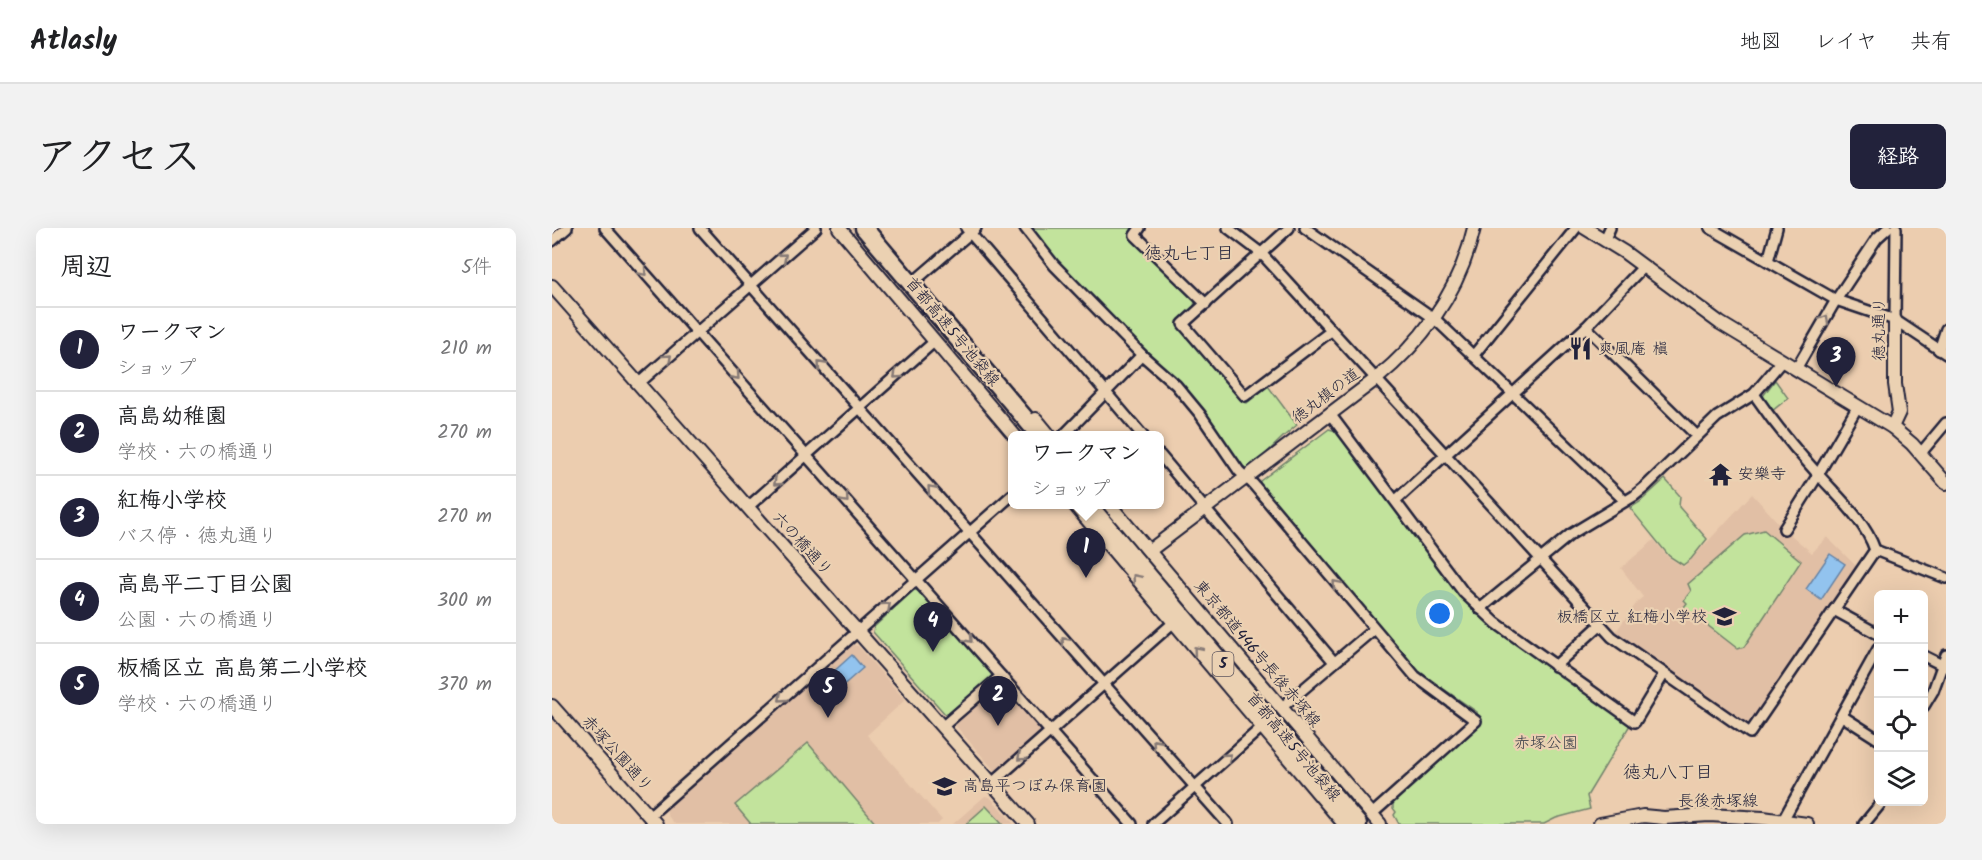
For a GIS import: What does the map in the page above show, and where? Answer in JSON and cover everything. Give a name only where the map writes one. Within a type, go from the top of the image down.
[{"type":"highway","name":"首都高速5号池袋線","points":[[853,228],[1026,431]]},
{"type":"highway","name":"首都高速5号池袋線","points":[[864,228],[1037,431]]},
{"type":"highway","name":"首都高速5号池袋線","points":[[1092,509],[1358,824]]},
{"type":"highway","name":"首都高速5号池袋線","points":[[1103,509],[1370,819]]},
{"type":"street","points":[[552,241],[567,228]]},
{"type":"street","points":[[605,228],[1132,824]]},
{"type":"street","points":[[700,228],[1228,824]]},
{"type":"street","points":[[638,384],[816,228]]},
{"type":"street","points":[[839,228],[1012,431]]},
{"type":"street","points":[[874,228],[1047,431]]},
{"type":"street","points":[[1025,228],[1054,265],[1142,355],[1185,395],[1246,477],[1415,676],[1476,721],[1370,819]]},
{"type":"street","points":[[1140,228],[1135,235],[1206,304]]},
{"type":"street","points":[[1228,228],[1261,253],[1612,637],[1750,733],[1875,550],[1872,539],[1858,520],[1777,429],[1755,394]]},
{"type":"street","points":[[1289,228],[1183,324],[1245,396],[1332,331]]},
{"type":"street","points":[[1305,228],[1435,319],[1625,501]]},
{"type":"street","name":"徳丸槙の道","points":[[1149,551],[1376,379],[1413,345],[1435,319],[1459,274],[1474,228]]},
{"type":"street","points":[[1473,356],[1576,228]]},
{"type":"street","points":[[1584,228],[1607,233],[1644,266],[1715,320],[1892,427],[1946,483]]},
{"type":"street","points":[[1710,228],[1836,300],[1895,320],[1943,352],[1946,329]]},
{"type":"street","points":[[1768,261],[1777,228]]},
{"type":"street","points":[[1796,369],[1836,300],[1877,238],[1888,228]]},
{"type":"street","name":"徳丸通り","points":[[1892,427],[1899,412],[1895,384],[1896,228]]},
{"type":"street","points":[[917,279],[971,230],[1140,431]]},
{"type":"street","points":[[1396,500],[1586,327],[1644,266]]},
{"type":"street","name":"六の橋通り","points":[[552,286],[1028,824]]},
{"type":"street","points":[[1586,327],[1697,436]]},
{"type":"street","points":[[748,507],[935,341]]},
{"type":"street","points":[[1067,431],[1142,355]]},
{"type":"street","points":[[1480,609],[1571,534],[1646,487],[1717,417],[1755,394],[1782,361]]},
{"type":"street","points":[[1784,529],[1858,406]]},
{"type":"street","points":[[1330,414],[1464,593],[1496,623],[1635,722],[1664,674]]},
{"type":"street","points":[[1920,454],[1946,423]]},
{"type":"street","points":[[1164,460],[1334,662]]},
{"type":"street","points":[[653,820],[1008,499]]},
{"type":"street","points":[[1078,509],[1344,824]]},
{"type":"street","name":"東京都道446号長後赤塚線","points":[[1113,509],[1281,708],[1370,819],[1380,824]]},
{"type":"street","points":[[1875,550],[1946,578]]},
{"type":"street","points":[[1834,610],[1874,632]]},
{"type":"street","points":[[992,783],[1174,622]]},
{"type":"street","points":[[1555,666],[1600,625]]},
{"type":"street","points":[[1281,708],[1374,629]]},
{"type":"street","points":[[1928,698],[1944,666],[1946,655]]},
{"type":"street","points":[[1783,820],[1874,656]]},
{"type":"street","points":[[1928,658],[1944,666]]},
{"type":"street","points":[[942,727],[1001,676]]},
{"type":"street","name":"赤塚公園通り","points":[[552,706],[653,820]]},
{"type":"street","points":[[1842,716],[1874,736]]},
{"type":"street","points":[[1153,824],[1262,727]]},
{"type":"street","points":[[1864,824],[1878,806]]},
{"type":"street","name":"長後赤塚線","points":[[1649,824],[1709,815],[1743,820],[1783,820],[1807,824]]},
{"type":"street","name":"長後赤塚線","points":[[1600,824],[1643,816],[1672,819]]},
{"type":"shaded area","name":"板橋区立 紅梅小学校","points":[[1752,494],[1784,529],[1812,553],[1827,537],[1858,568],[1752,721],[1743,723],[1615,633],[1643,597],[1621,568],[1654,540],[1668,557],[1684,567]]},
{"type":"shaded area","points":[[852,645],[858,646],[905,700],[867,735],[942,820],[938,824],[675,824],[667,815],[667,809]]},
{"type":"shaded area","points":[[997,684],[1002,684],[1041,727],[1040,733],[998,771],[994,770],[954,721]]},
{"type":"shaded area","points":[[985,796],[990,797],[1014,824],[953,824]]},
{"type":"green space","points":[[1029,228],[1135,228],[1130,236],[1134,242],[1195,300],[1194,307],[1187,313],[1185,334],[1244,402],[1247,403],[1268,386],[1297,425],[1249,470],[1227,457],[1205,418],[1058,263]]},
{"type":"green space","points":[[1775,380],[1788,398],[1772,411],[1763,396]]},
{"type":"green space","name":"赤塚公園","points":[[1329,429],[1342,436],[1457,591],[1483,618],[1630,725],[1587,796],[1590,809],[1556,818],[1544,824],[1399,824],[1394,815],[1396,812],[1393,808],[1393,801],[1419,779],[1439,754],[1460,742],[1479,726],[1477,712],[1419,672],[1407,660],[1260,488],[1260,481]]},
{"type":"green space","points":[[1665,479],[1680,496],[1679,507],[1707,539],[1691,559],[1683,565],[1669,556],[1630,508]]},
{"type":"green space","points":[[1764,530],[1801,561],[1744,647],[1738,649],[1684,607],[1687,603],[1684,600],[1691,591],[1688,584],[1745,535]]},
{"type":"green space","points":[[914,590],[921,591],[992,672],[992,679],[951,715],[945,714],[873,632],[874,627]]},
{"type":"green space","points":[[808,743],[876,824],[751,824],[735,805]]},
{"type":"green space","points":[[986,806],[1003,824],[966,824]]},
{"type":"water","points":[[1830,554],[1845,564],[1821,600],[1806,589]]},
{"type":"water","points":[[852,655],[863,668],[832,695],[821,683]]},
{"type":"place","name":"爽風庵 槇","points":[[1580,349]]},
{"type":"place","name":"紅梅小学校","points":[[1836,387]]},
{"type":"place","name":"安樂寺","points":[[1720,474]]},
{"type":"place","name":"ワークマン","points":[[1086,578]]},
{"type":"place","name":"板橋区立 紅梅小学校","points":[[1725,617]]},
{"type":"place","name":"高島平二丁目公園","points":[[933,652]]},
{"type":"place","name":"板橋区立 高島第二小学校","points":[[828,718]]},
{"type":"place","name":"高島幼稚園","points":[[998,726]]},
{"type":"place","name":"高島平つぼみ保育園","points":[[945,786]]},
{"type":"district","name":"徳丸七丁目","points":[[1189,254]]},
{"type":"district","name":"徳丸八丁目","points":[[1668,773]]}]
